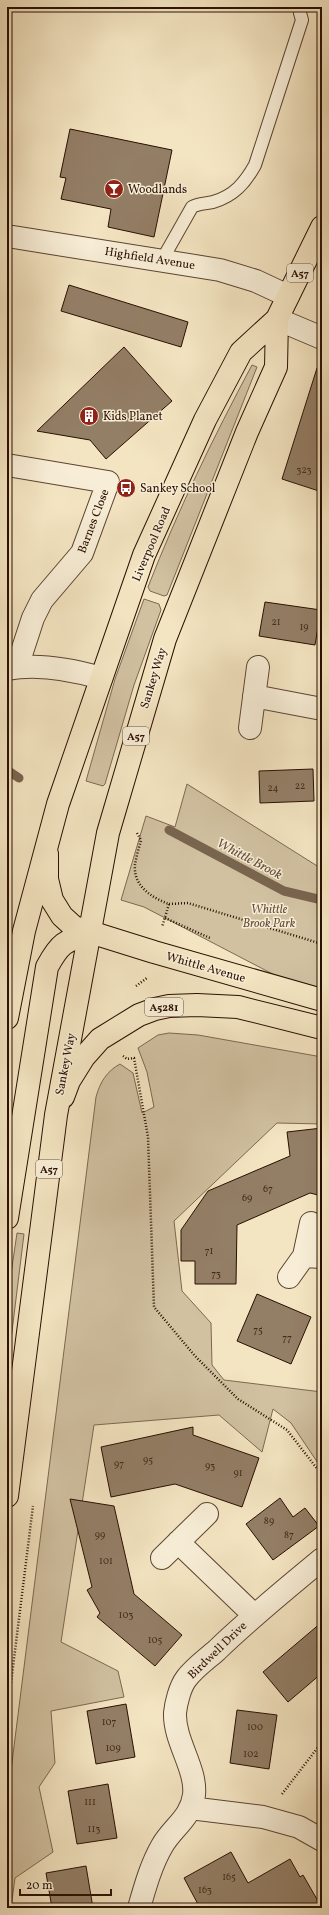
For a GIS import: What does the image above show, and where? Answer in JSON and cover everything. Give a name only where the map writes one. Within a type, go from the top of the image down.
[{"type":"main road","name":"Liverpool Road","points":[[101,678],[144,555],[205,420],[241,352],[277,319],[322,226]]},
{"type":"main road","name":"Liverpool Road","points":[[165,639],[247,432],[276,367],[277,319]]},
{"type":"main road","name":"Sankey Way","points":[[7,1496],[56,1115],[108,833],[165,639]]},
{"type":"main road","name":"A57","points":[[7,1018],[24,931],[58,804],[101,678]]},
{"type":"main road","name":"Whittle Avenue","points":[[46,850],[47,880],[52,900],[62,916],[74,927],[90,934],[322,1000]]},
{"type":"main road","points":[[7,1218],[47,967],[56,950],[68,939],[90,934]]},
{"type":"main road","name":"A5281","points":[[56,1115],[69,1081],[84,1056],[100,1039],[139,1015],[155,1009],[169,1006],[197,1005],[238,1007],[322,1028]]},
{"type":"street","name":"Highfield Avenue","points":[[7,236],[162,260],[241,275],[288,296]]},
{"type":"street","points":[[277,319],[322,338]]},
{"type":"street","name":"Barnes Close","points":[[7,464],[108,482],[82,553],[42,600],[12,668]]},
{"type":"street","points":[[250,728],[258,667]]},
{"type":"street","points":[[12,668],[54,668],[76,671],[101,678]]},
{"type":"street","points":[[254,696],[322,709]]},
{"type":"street","points":[[289,1277],[313,1256],[311,1223]]},
{"type":"street","points":[[162,1558],[206,1514]]},
{"type":"street","name":"Birdwell Drive","points":[[178,1542],[254,1615]]},
{"type":"street","name":"Birdwell Drive","points":[[139,1908],[148,1876],[162,1844],[184,1820],[194,1795],[192,1780],[177,1730],[175,1713],[178,1698],[185,1680],[254,1615],[322,1559]]},
{"type":"street","points":[[190,1808],[263,1817],[299,1827],[322,1840]]},
{"type":"lane","points":[[162,260],[192,207],[197,204],[213,202],[226,197],[246,182],[254,165],[302,20],[300,13]]},
{"type":"path","points":[[141,840],[135,866],[138,880],[146,893],[157,900],[169,904],[188,903],[322,944]]},
{"type":"path","points":[[135,986],[146,979],[169,904]]},
{"type":"path","points":[[120,1054],[127,1059],[134,1058],[148,1137],[154,1307],[195,1356],[238,1399],[287,1430],[322,1475]]},
{"type":"path","points":[[263,1817],[322,1742]]},
{"type":"green space","points":[[252,365],[257,367],[167,595],[164,596],[150,591],[148,587],[159,558],[184,502]]},
{"type":"green space","points":[[144,599],[159,604],[161,610],[134,685],[105,784],[103,786],[86,781],[115,679]]},
{"type":"green space","name":"Whittle Brook Park","points":[[187,784],[322,869],[322,995],[311,994],[144,907],[121,900],[146,816],[175,827]]},
{"type":"green space","points":[[169,1033],[198,1035],[322,1057],[322,1124],[277,1123],[174,1221],[182,1291],[211,1323],[212,1365],[224,1380],[322,1392],[322,1469],[291,1423],[273,1409],[262,1452],[219,1415],[94,1425],[61,1642],[118,1671],[124,1697],[51,1711],[55,1763],[39,1787],[53,1852],[15,1878],[11,1908],[7,1908],[7,1802],[96,1097],[105,1078],[111,1070],[120,1064],[133,1073],[142,1113],[154,1107],[147,1072],[138,1048],[158,1035]]},
{"type":"green space","points":[[17,1233],[24,1234],[7,1372],[7,1301]]},
{"type":"building","name":"Woodlands","points":[[70,129],[172,150],[154,237],[108,227],[111,209],[61,199],[66,178],[60,177]]},
{"type":"building","points":[[69,285],[188,322],[181,347],[61,311]]},
{"type":"building","name":"Kids Planet","points":[[124,347],[172,401],[106,459],[90,440],[37,431]]},
{"type":"building","points":[[317,368],[322,368],[322,492],[282,479]]},
{"type":"building","points":[[265,602],[321,610],[315,645],[259,636]]},
{"type":"building","points":[[313,769],[314,801],[260,803],[259,771]]},
{"type":"building","points":[[322,1128],[322,1196],[310,1193],[237,1225],[236,1284],[195,1284],[195,1261],[181,1261],[181,1230],[208,1191],[290,1156],[287,1132]]},
{"type":"building","points":[[257,1294],[311,1317],[291,1364],[237,1341]]},
{"type":"building","points":[[193,1427],[193,1435],[259,1458],[242,1507],[175,1484],[111,1497],[101,1447]]},
{"type":"building","points":[[280,1498],[293,1517],[305,1508],[319,1526],[273,1560],[246,1524]]},
{"type":"building","points":[[70,1499],[114,1506],[134,1594],[182,1635],[155,1666],[97,1617],[100,1613],[87,1590],[92,1587]]},
{"type":"building","points":[[322,1622],[322,1673],[288,1702],[263,1672]]},
{"type":"building","points":[[126,1704],[135,1757],[96,1764],[87,1711]]},
{"type":"building","points":[[237,1710],[277,1715],[269,1769],[230,1763]]},
{"type":"building","points":[[108,1784],[117,1838],[77,1844],[68,1791]]},
{"type":"building","points":[[231,1852],[248,1883],[290,1859],[300,1877],[303,1875],[322,1908],[200,1908],[184,1878]]},
{"type":"building","points":[[86,1866],[93,1908],[52,1908],[46,1873]]},
{"type":"waterway","name":"Whittle Brook","points":[[7,770],[19,778]]},
{"type":"waterway","name":"Whittle Brook","points":[[169,830],[284,891],[322,900]]},
{"type":"place","name":"Woodlands","points":[[114,189]]},
{"type":"place","name":"Kids Planet","points":[[89,416]]},
{"type":"place","name":"Sankey School","points":[[126,488]]}]
